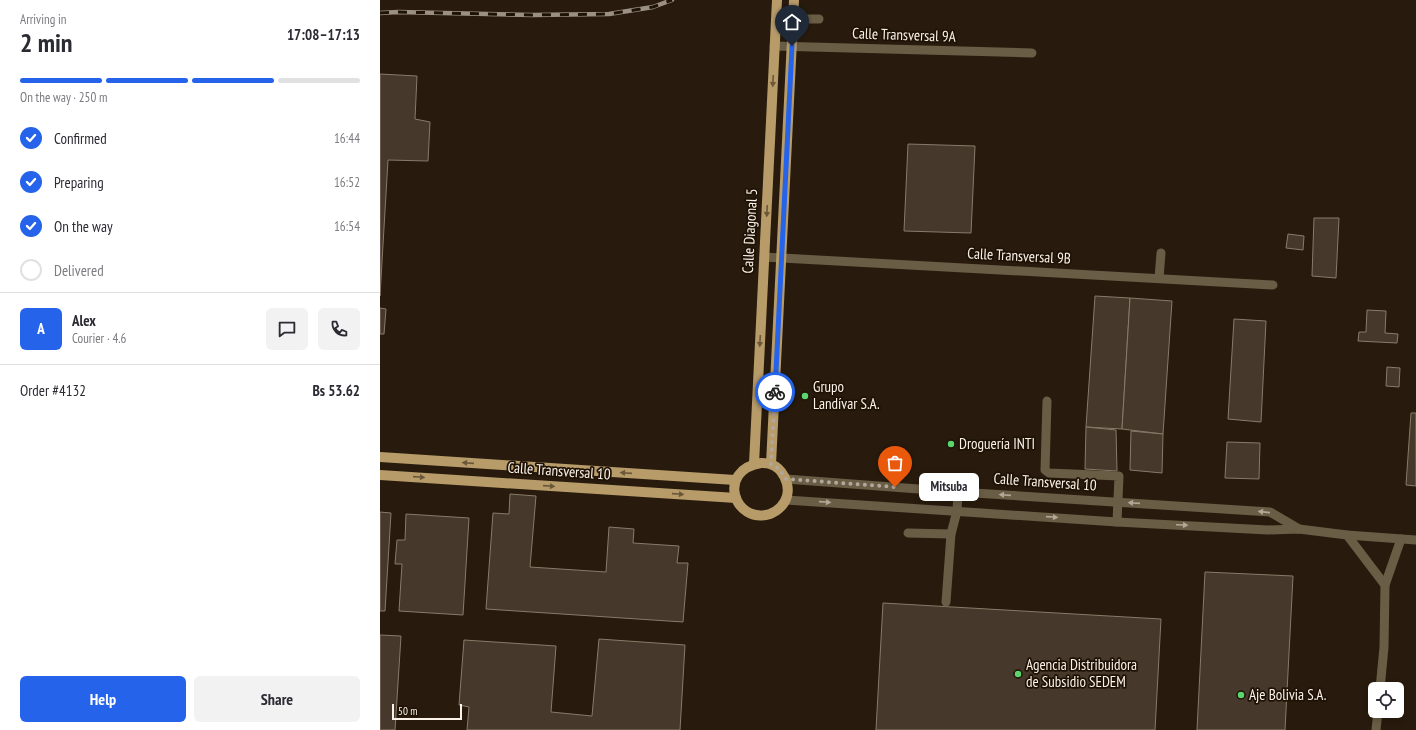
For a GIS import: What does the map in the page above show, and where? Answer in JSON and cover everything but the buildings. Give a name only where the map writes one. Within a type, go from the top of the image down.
[{"type":"main road","name":"Calle Diagonal 5","points":[[754,464],[777,0]]},
{"type":"main road","points":[[771,464],[794,0]]},
{"type":"main road","name":"Calle Transversal 10","points":[[380,457],[735,480]]},
{"type":"main road","points":[[492,482],[493,464]]},
{"type":"main road","points":[[754,464],[771,464],[779,469],[786,479],[788,488],[786,500],[781,507],[773,513],[756,515],[747,512],[740,506],[736,498],[735,480],[742,471],[754,464]]},
{"type":"main road","name":"Calle Transversal 10","points":[[380,475],[736,498]]},
{"type":"street","points":[[793,19],[819,19]]},
{"type":"street","name":"Calle Transversal 9A","points":[[774,46],[1032,53]]},
{"type":"street","points":[[1158,278],[1161,253]]},
{"type":"street","name":"Calle Transversal 9B","points":[[764,256],[1273,285]]},
{"type":"street","points":[[1047,401],[1045,470],[1048,473],[1119,476],[1117,522]]},
{"type":"street","name":"Calle Transversal 10","points":[[786,479],[958,492],[1270,512],[1299,528]]},
{"type":"street","points":[[946,602],[951,534],[957,511],[958,492]]},
{"type":"street","name":"Calle Transversal 10","points":[[786,500],[1117,522],[1268,530],[1299,528],[1347,535],[1416,540]]},
{"type":"street","points":[[908,533],[951,534]]},
{"type":"street","points":[[1347,535],[1385,585]]},
{"type":"street","points":[[1381,682],[1384,647],[1385,585],[1401,539]]},
{"type":"street","points":[[1376,730],[1377,718]]},
{"type":"railway","points":[[380,13],[398,12],[532,15],[609,14],[653,7],[672,0]]},
{"type":"way so far","points":[[775,392],[771,464],[779,469],[786,479],[895,487]]},
{"type":"place","name":"Grupo Landívar S.A.","points":[[805,396]]},
{"type":"place","name":"Droguería INTI","points":[[951,444]]},
{"type":"place","name":"Mitsuba","points":[[895,487]]},
{"type":"place","name":"Agencia Distribuidora de Subsidio SEDEM","points":[[1018,674]]},
{"type":"place","name":"Aje Bolivia S.A.","points":[[1241,695]]},
{"type":"route","points":[[775,392],[792,46]]}]
